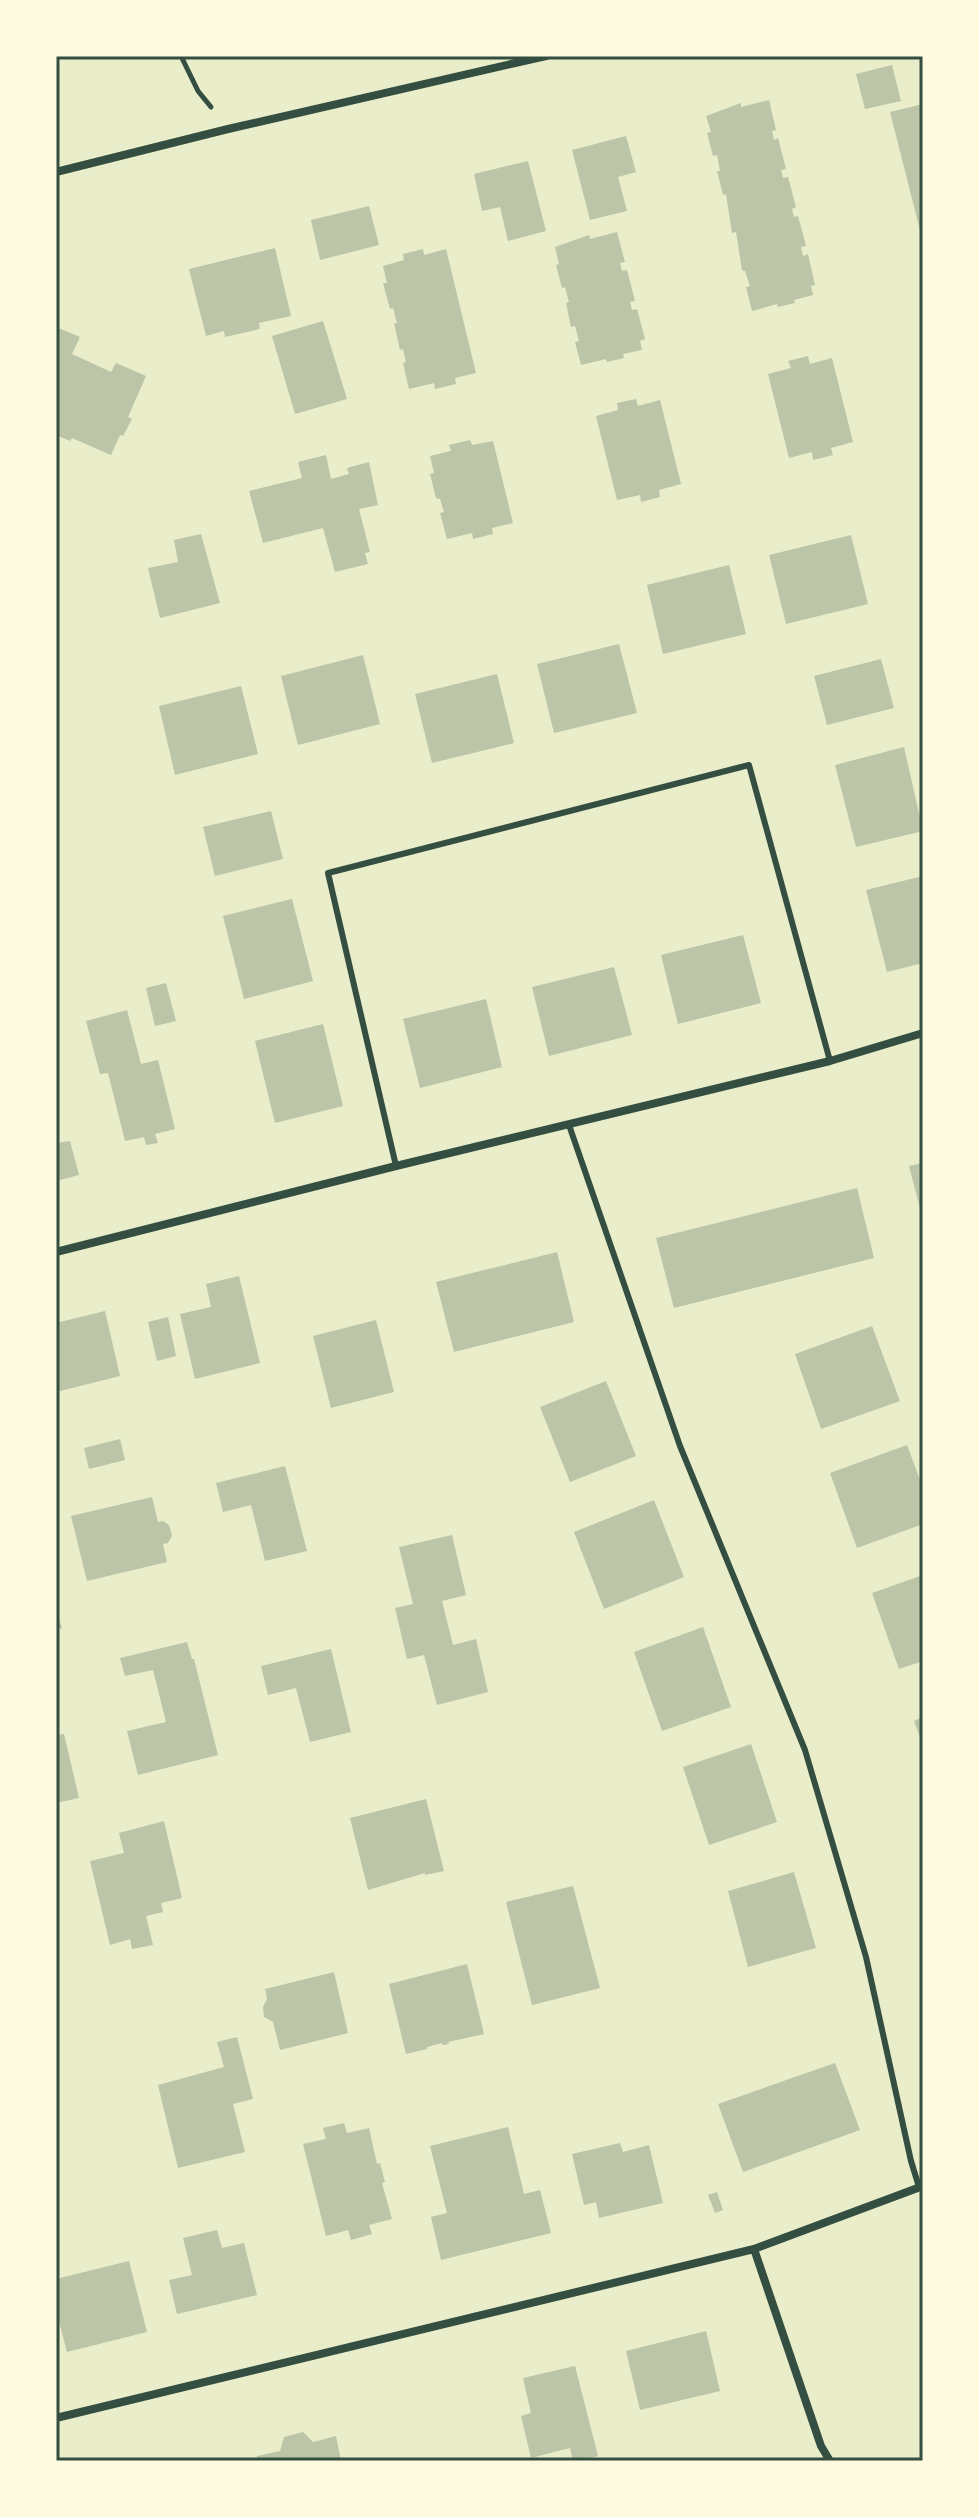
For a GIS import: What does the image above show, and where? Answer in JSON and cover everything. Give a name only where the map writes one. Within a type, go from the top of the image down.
[{"type":"street","points":[[56,172],[546,56]]},
{"type":"street","points":[[56,1252],[830,1061],[923,1033]]},
{"type":"street","points":[[56,2418],[754,2249],[921,2186]]},
{"type":"street","points":[[754,2249],[821,2446],[830,2461]]},
{"type":"lane","points":[[396,1166],[328,873],[749,765],[830,1061]]},
{"type":"lane","points":[[569,1125],[680,1446],[805,1750],[866,1957],[911,2161],[921,2186]]},
{"type":"path","points":[[181,56],[198,91],[228,129]]},
{"type":"building","points":[[892,65],[901,101],[865,109],[856,74]]},
{"type":"building","points":[[769,100],[776,130],[772,131],[774,140],[778,138],[786,169],[781,170],[783,178],[788,177],[796,207],[792,209],[794,217],[798,216],[806,246],[801,247],[803,256],[808,254],[815,285],[811,286],[813,295],[794,300],[795,303],[752,311],[746,287],[750,286],[742,270],[736,232],[732,233],[726,194],[723,195],[717,171],[720,171],[717,155],[713,156],[707,133],[711,132],[706,116],[741,103],[741,107]]},
{"type":"building","points":[[923,104],[923,238],[922,238],[890,112]]},
{"type":"building","points":[[626,136],[636,172],[618,177],[627,211],[590,220],[572,150]]},
{"type":"building","points":[[528,161],[546,231],[508,241],[500,207],[482,211],[474,174]]},
{"type":"building","points":[[369,206],[379,245],[320,260],[311,220]]},
{"type":"building","points":[[617,232],[625,262],[620,263],[622,271],[627,270],[635,301],[630,302],[632,310],[637,309],[645,339],[640,341],[642,350],[623,354],[624,358],[581,365],[575,342],[579,341],[575,326],[571,327],[566,303],[569,302],[556,265],[559,264],[555,247],[589,235],[590,239]]},
{"type":"building","points":[[275,248],[291,316],[259,323],[260,329],[225,337],[224,331],[206,336],[189,269]]},
{"type":"building","points":[[423,249],[424,255],[446,249],[476,373],[455,378],[456,384],[435,389],[434,383],[409,389],[403,363],[406,362],[394,323],[397,323],[383,283],[387,283],[383,266],[404,260],[403,254]]},
{"type":"building","points":[[323,321],[347,399],[295,414],[272,336]]},
{"type":"building","points":[[56,327],[80,337],[72,354],[111,372],[116,363],[146,376],[128,417],[132,419],[111,455],[72,438],[70,441],[56,435]]},
{"type":"building","points":[[808,356],[810,364],[832,358],[853,442],[831,448],[833,455],[813,460],[812,452],[789,458],[768,374],[791,368],[788,361]]},
{"type":"building","points":[[636,399],[638,406],[660,400],[681,484],[659,490],[660,497],[641,502],[640,495],[617,500],[596,416],[618,410],[617,403]]},
{"type":"building","points":[[470,440],[472,445],[493,441],[513,523],[492,528],[493,534],[473,539],[472,533],[447,539],[440,513],[444,512],[440,499],[436,498],[430,474],[434,473],[430,456],[451,451],[449,445]]},
{"type":"building","points":[[326,455],[331,479],[349,474],[347,468],[369,462],[378,505],[359,509],[370,552],[365,553],[368,564],[335,572],[323,528],[263,543],[249,491],[302,478],[298,462]]},
{"type":"building","points":[[201,534],[220,603],[160,618],[148,568],[178,562],[174,540]]},
{"type":"building","points":[[851,535],[868,604],[786,624],[769,555]]},
{"type":"building","points":[[729,565],[746,634],[663,654],[647,585]]},
{"type":"building","points":[[619,644],[637,713],[554,733],[537,664]]},
{"type":"building","points":[[363,655],[380,724],[298,745],[281,676]]},
{"type":"building","points":[[881,659],[894,708],[827,725],[814,676]]},
{"type":"building","points":[[497,674],[514,743],[432,763],[415,694]]},
{"type":"building","points":[[241,686],[258,754],[175,775],[159,706]]},
{"type":"building","points":[[904,747],[923,831],[856,847],[835,765]]},
{"type":"building","points":[[271,811],[283,859],[215,876],[203,827]]},
{"type":"building","points":[[923,876],[923,963],[887,972],[866,890]]},
{"type":"building","points":[[292,899],[313,981],[244,999],[223,916]]},
{"type":"building","points":[[743,935],[761,1003],[678,1024],[661,955]]},
{"type":"building","points":[[614,967],[632,1035],[549,1056],[532,987]]},
{"type":"building","points":[[166,983],[176,1021],[155,1026],[146,988]]},
{"type":"building","points":[[486,999],[502,1067],[420,1088],[403,1019]]},
{"type":"building","points":[[127,1010],[141,1064],[158,1060],[175,1129],[155,1134],[158,1143],[146,1145],[144,1137],[125,1141],[108,1073],[100,1074],[86,1021]]},
{"type":"building","points":[[323,1024],[343,1106],[275,1123],[255,1041]]},
{"type":"building","points":[[70,1141],[79,1175],[56,1181],[56,1143]]},
{"type":"building","points":[[923,1163],[923,1216],[922,1216],[909,1166]]},
{"type":"building","points":[[857,1188],[874,1258],[674,1308],[656,1238]]},
{"type":"building","points":[[557,1252],[574,1322],[454,1352],[436,1282]]},
{"type":"building","points":[[239,1276],[260,1363],[195,1379],[180,1314],[211,1307],[206,1284]]},
{"type":"building","points":[[105,1311],[120,1376],[56,1392],[56,1323]]},
{"type":"building","points":[[168,1317],[176,1356],[157,1361],[148,1322]]},
{"type":"building","points":[[376,1320],[394,1392],[331,1408],[313,1336]]},
{"type":"building","points":[[872,1326],[900,1401],[821,1429],[795,1354]]},
{"type":"building","points":[[606,1381],[636,1456],[570,1482],[540,1407]]},
{"type":"building","points":[[120,1439],[125,1460],[89,1469],[84,1448]]},
{"type":"building","points":[[907,1445],[923,1488],[923,1524],[857,1548],[830,1473]]},
{"type":"building","points":[[285,1466],[307,1551],[265,1561],[251,1505],[223,1512],[216,1483]]},
{"type":"building","points":[[152,1497],[158,1522],[169,1525],[172,1536],[168,1543],[163,1544],[167,1562],[87,1581],[71,1516]]},
{"type":"building","points":[[654,1500],[684,1577],[604,1609],[574,1532]]},
{"type":"building","points":[[452,1535],[466,1595],[442,1601],[453,1645],[476,1639],[488,1692],[437,1705],[424,1655],[407,1659],[395,1608],[413,1604],[399,1547]]},
{"type":"building","points":[[923,1575],[923,1661],[899,1669],[872,1593]]},
{"type":"building","points":[[56,1610],[62,1628],[56,1630]]},
{"type":"building","points":[[703,1627],[731,1707],[662,1731],[634,1652]]},
{"type":"building","points":[[187,1642],[218,1755],[138,1775],[127,1731],[166,1722],[153,1670],[125,1676],[120,1658]]},
{"type":"building","points":[[331,1649],[351,1732],[310,1742],[296,1688],[268,1695],[261,1666]]},
{"type":"building","points":[[923,1717],[923,1745],[914,1721]]},
{"type":"building","points":[[64,1734],[79,1798],[56,1803],[56,1735]]},
{"type":"building","points":[[751,1744],[777,1822],[709,1845],[683,1767]]},
{"type":"building","points":[[426,1799],[444,1871],[425,1873],[368,1890],[350,1818]]},
{"type":"building","points":[[164,1821],[182,1898],[161,1903],[163,1912],[146,1916],[153,1945],[132,1949],[130,1939],[110,1945],[90,1861],[124,1853],[119,1833]]},
{"type":"building","points":[[794,1872],[816,1948],[748,1967],[728,1891]]},
{"type":"building","points":[[573,1886],[600,1988],[532,2005],[506,1902]]},
{"type":"building","points":[[467,1964],[484,2034],[406,2054],[389,1984]]},
{"type":"building","points":[[334,1972],[348,2033],[280,2050],[273,2022],[264,2017],[265,1989]]},
{"type":"building","points":[[237,2037],[253,2099],[233,2104],[245,2152],[178,2168],[158,2085],[224,2067],[217,2042]]},
{"type":"building","points":[[835,2063],[860,2130],[743,2172],[718,2104]]},
{"type":"building","points":[[344,2123],[347,2133],[369,2128],[392,2219],[369,2225],[372,2234],[351,2240],[348,2230],[326,2236],[303,2144],[326,2139],[323,2128]]},
{"type":"building","points":[[508,2127],[524,2194],[540,2190],[551,2233],[441,2260],[431,2217],[447,2213],[430,2146]]},
{"type":"building","points":[[620,2143],[623,2152],[649,2145],[663,2203],[599,2218],[596,2202],[584,2205],[572,2154]]},
{"type":"building","points":[[717,2192],[723,2210],[715,2213],[708,2195]]},
{"type":"building","points":[[217,2230],[222,2248],[244,2243],[257,2295],[177,2314],[169,2280],[192,2275],[183,2238]]},
{"type":"building","points":[[129,2261],[147,2332],[67,2352],[56,2310],[56,2279]]},
{"type":"building","points":[[706,2331],[720,2391],[640,2410],[626,2351]]},
{"type":"building","points":[[575,2366],[598,2456],[573,2461],[570,2448],[531,2458],[521,2416],[531,2413],[523,2378]]},
{"type":"building","points":[[303,2432],[313,2442],[336,2436],[341,2461],[258,2461],[257,2456],[280,2451],[284,2437]]}]
